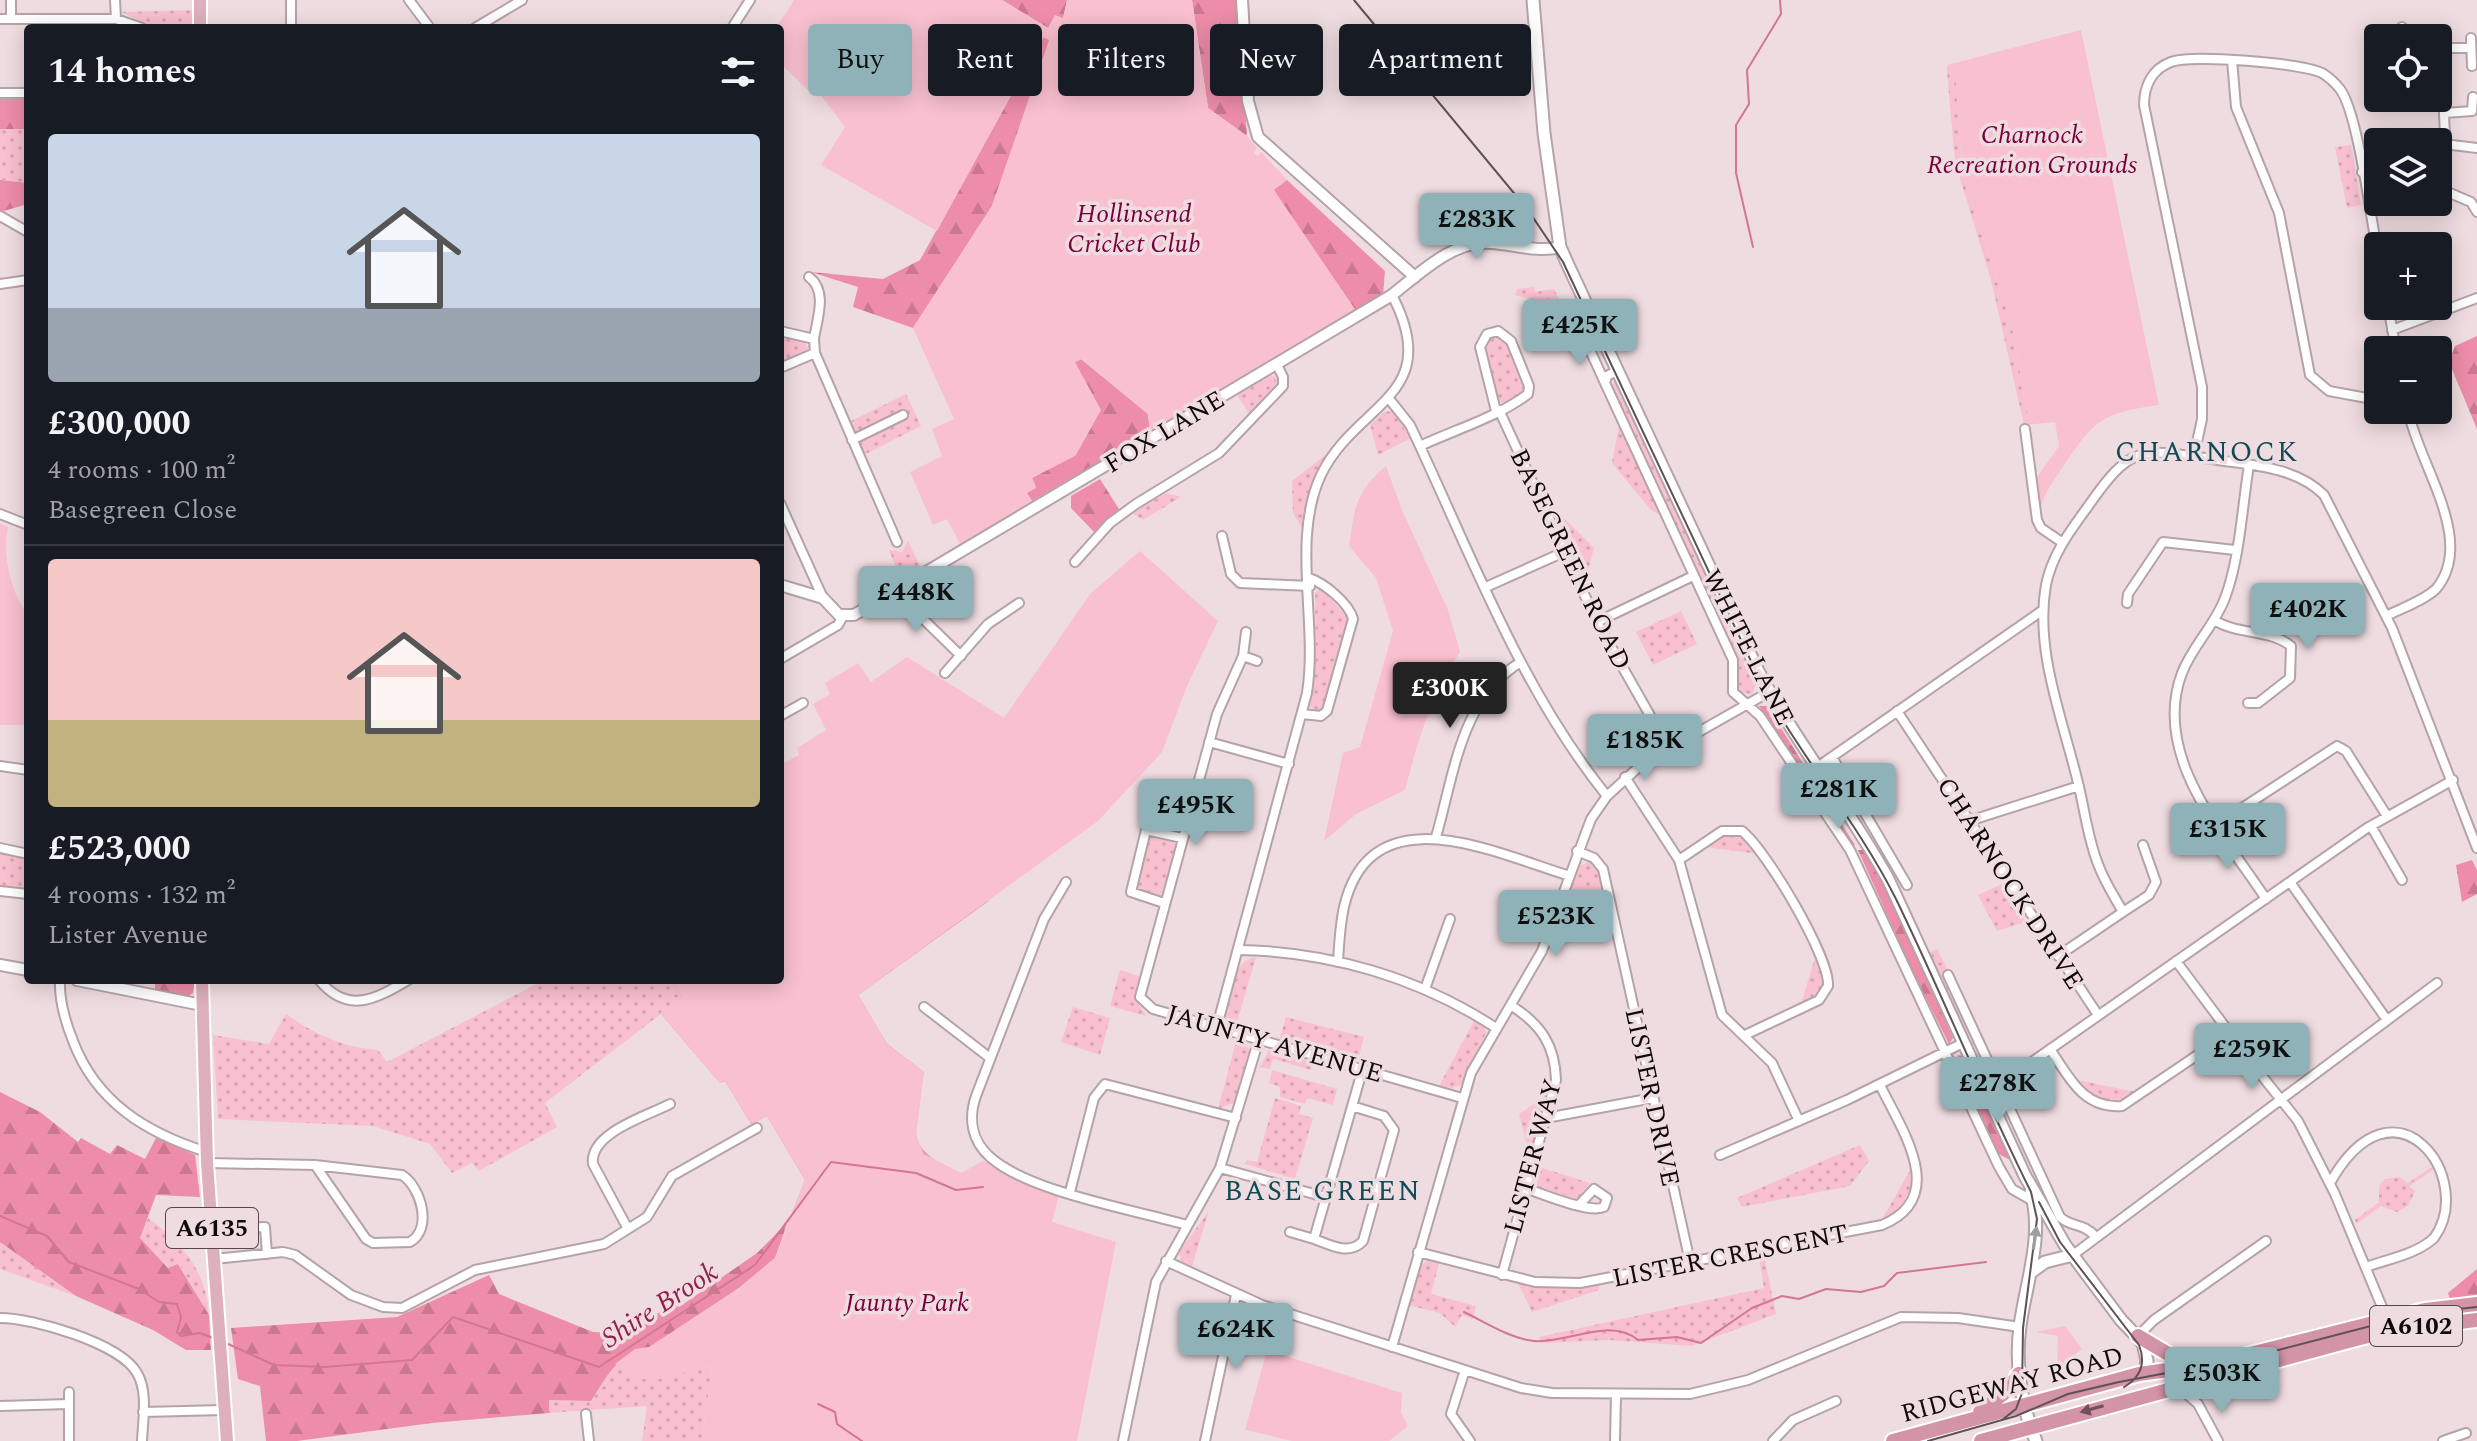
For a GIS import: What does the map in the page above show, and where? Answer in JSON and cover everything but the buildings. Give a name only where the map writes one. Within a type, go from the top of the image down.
[{"type":"highway","name":"A6102","points":[[2174,1386],[2192,1374],[2387,1319],[2477,1304]]},
{"type":"highway","name":"A6102","points":[[2144,1374],[2192,1374],[2394,1330],[2477,1320]]},
{"type":"highway","points":[[2138,1336],[2192,1374]]},
{"type":"highway","points":[[1973,1417],[2008,1390],[2019,1374]]},
{"type":"highway","points":[[2125,1400],[2144,1374]]},
{"type":"highway","name":"RIDGEWAY ROAD","points":[[1893,1441],[2024,1403],[2144,1374]]},
{"type":"highway","name":"RIDGEWAY ROAD","points":[[1981,1441],[2034,1434],[2058,1418],[2174,1386]]},
{"type":"highway","points":[[2024,1403],[2039,1413],[2058,1418]]},
{"type":"main road","points":[[200,0],[200,24]]},
{"type":"main road","name":"WHITE LANE","points":[[1533,0],[1544,133],[1560,247],[1769,692],[1816,768],[1867,841],[1888,879],[2025,1176],[2073,1255],[2121,1320],[2138,1336]]},
{"type":"main road","name":"A6135","points":[[202,984],[207,1158],[227,1441]]},
{"type":"main road","points":[[2025,1176],[2037,1219],[2020,1327],[2019,1374],[2034,1434]]},
{"type":"main road","points":[[2029,1275],[2045,1262],[2073,1255]]},
{"type":"main road","points":[[2138,1336],[2147,1357],[2144,1374]]},
{"type":"main road","points":[[2043,1441],[2058,1418]]},
{"type":"street","points":[[11,0],[11,19]]},
{"type":"street","points":[[115,0],[116,19]]},
{"type":"street","points":[[291,0],[291,24]]},
{"type":"street","points":[[409,0],[427,24]]},
{"type":"street","points":[[735,24],[750,0]]},
{"type":"street","points":[[1242,0],[1250,115],[1258,137],[1415,277]]},
{"type":"street","points":[[481,24],[516,1]]},
{"type":"street","points":[[0,19],[116,19],[130,24]]},
{"type":"street","points":[[2452,46],[2471,43],[2472,66]]},
{"type":"street","points":[[2232,60],[2236,107],[2279,213],[2310,375],[2329,391],[2364,397]]},
{"type":"street","points":[[2194,456],[2202,419],[2202,387],[2144,96],[2156,71],[2172,62],[2232,60],[2311,69],[2333,80],[2346,98],[2374,232]]},
{"type":"street","points":[[0,93],[24,93]]},
{"type":"street","points":[[2445,128],[2445,113],[2472,111],[2473,97]]},
{"type":"street","points":[[2452,145],[2477,148]]},
{"type":"street","points":[[2452,194],[2471,202],[2477,212]]},
{"type":"street","points":[[0,216],[24,230]]},
{"type":"street","name":"FOX LANE","points":[[784,657],[838,625],[843,616],[854,615],[1392,295],[1444,257],[1479,242],[1539,250],[1560,247]]},
{"type":"street","points":[[809,277],[816,283],[821,296],[814,339],[815,353],[897,542]]},
{"type":"street","points":[[0,284],[24,281]]},
{"type":"street","points":[[1217,1026],[1289,764],[1310,672],[1307,525],[1321,476],[1346,439],[1390,400],[1407,360],[1405,328],[1392,295]]},
{"type":"street","points":[[2392,330],[2477,298]]},
{"type":"street","points":[[2390,320],[2393,336]]},
{"type":"street","name":"BASEGREEN ROAD","points":[[1420,446],[1497,410],[1525,398],[1529,390],[1511,341],[1498,331],[1487,334],[1480,347],[1497,410],[1597,622],[1669,749]]},
{"type":"street","points":[[784,332],[814,339]]},
{"type":"street","name":"WHITE LANE","points":[[1584,337],[1733,660],[1733,692],[1760,716],[1850,850],[2012,1189],[2033,1201]]},
{"type":"street","points":[[784,366],[815,353]]},
{"type":"street","points":[[1075,562],[1127,510],[1212,458],[1232,441],[1283,386],[1283,377],[1276,363]]},
{"type":"street","points":[[1605,383],[1607,376],[1618,370]]},
{"type":"street","points":[[1390,400],[1410,425],[1521,662],[1576,757],[1607,796]]},
{"type":"street","points":[[852,440],[903,415]]},
{"type":"street","points":[[2386,616],[2438,588],[2457,555],[2453,520],[2414,424]]},
{"type":"street","points":[[2025,429],[2037,520],[2041,528],[2063,543]]},
{"type":"street","points":[[2123,912],[2099,867],[2050,672],[2043,610],[2048,576],[2063,543],[2121,463],[2155,451],[2294,475],[2324,495],[2386,616],[2453,780],[2477,848]]},
{"type":"street","points":[[2249,465],[2225,598],[2183,670],[2173,721],[2182,760],[2216,825],[2266,899]]},
{"type":"street","points":[[784,512],[823,598],[829,608],[843,616]]},
{"type":"street","points":[[0,514],[24,523]]},
{"type":"street","points":[[1222,536],[1231,574],[1240,583],[1320,583],[1349,609],[1353,619],[1327,711],[1321,716],[1302,714]]},
{"type":"street","points":[[2127,603],[2128,594],[2163,542],[2235,550]]},
{"type":"street","points":[[1486,587],[1564,552]]},
{"type":"street","points":[[1597,622],[1693,576]]},
{"type":"street","points":[[784,586],[823,598]]},
{"type":"street","points":[[900,588],[918,614],[961,656]]},
{"type":"street","points":[[945,673],[988,624],[1019,603]]},
{"type":"street","points":[[1816,768],[2043,610]]},
{"type":"street","points":[[2214,620],[2229,630],[2282,640],[2291,646],[2290,678],[2258,703],[2248,703]]},
{"type":"street","name":"JAUNTY AVENUE","points":[[1246,632],[1243,656],[1220,703],[1140,997],[1153,1009],[1462,1098]]},
{"type":"street","points":[[1243,656],[1257,661]]},
{"type":"street","points":[[1436,837],[1471,718],[1492,683],[1521,662]]},
{"type":"street","points":[[1392,1347],[1471,1073],[1542,951],[1591,819],[1625,777],[1769,692]]},
{"type":"street","points":[[784,714],[803,703]]},
{"type":"street","name":"CHARNOCK DRIVE","points":[[1897,711],[2098,1015]]},
{"type":"street","points":[[1209,742],[1289,764]]},
{"type":"street","points":[[2216,825],[2337,746],[2346,751],[2387,816]]},
{"type":"street","points":[[1832,757],[1907,885]]},
{"type":"street","points":[[0,766],[24,769]]},
{"type":"street","points":[[1625,777],[1679,860],[1722,1015],[1772,1063],[1799,1121]]},
{"type":"street","points":[[1986,1094],[2371,826],[2453,780]]},
{"type":"street","points":[[1969,821],[2079,786]]},
{"type":"street","points":[[2371,826],[2402,880]]},
{"type":"street","points":[[1164,903],[1131,892],[1146,830],[1182,838]]},
{"type":"street","points":[[1679,860],[1722,831],[1742,831],[1795,903],[1826,970],[1828,986],[1819,1000],[1745,1035]]},
{"type":"street","points":[[1338,962],[1344,905],[1365,865],[1401,842],[1436,837],[1570,876]]},
{"type":"street","points":[[2058,956],[2149,895],[2156,882],[2143,845]]},
{"type":"street","points":[[0,848],[24,853]]},
{"type":"street","name":"LISTER DRIVE","points":[[1577,851],[1594,858],[1603,869],[1690,1262]]},
{"type":"street","points":[[1066,882],[1044,919],[971,1114],[978,1143],[992,1159],[1008,1169],[1070,1192],[1187,1225]]},
{"type":"street","points":[[2290,882],[2387,1020]]},
{"type":"street","points":[[0,891],[24,894]]},
{"type":"street","points":[[1425,989],[1450,919]]},
{"type":"street","points":[[1238,950],[1291,953],[1338,962],[1425,989],[1496,1028]]},
{"type":"street","points":[[2176,961],[2241,1048]]},
{"type":"street","points":[[0,965],[24,969]]},
{"type":"street","points":[[1948,975],[2060,1217],[2065,1222],[2083,1225],[2096,1237]]},
{"type":"street","points":[[2073,1255],[2437,983]]},
{"type":"street","points":[[60,984],[64,1018],[77,1052],[95,1085],[137,1122],[207,1158],[315,1165],[406,1177],[424,1219],[422,1231],[410,1242],[373,1243],[366,1239],[315,1165]]},
{"type":"street","points":[[112,984],[202,1005]]},
{"type":"street","points":[[323,984],[334,994],[360,1003],[377,999],[401,984]]},
{"type":"street","name":"LISTER WAY","points":[[1502,1275],[1556,1080],[1554,1056],[1538,1026],[1512,1006]]},
{"type":"street","points":[[924,1007],[990,1058]]},
{"type":"street","points":[[2050,1049],[2084,1097],[2103,1105],[2122,1106],[2230,1033]]},
{"type":"street","points":[[1123,1441],[1149,1305],[1166,1261],[1220,1168],[1259,1039]]},
{"type":"street","points":[[1720,1155],[1880,1085],[1963,1043]]},
{"type":"street","points":[[2250,1061],[2279,1102],[2298,1121],[2330,1183],[2387,1319]]},
{"type":"street","points":[[1314,1239],[1363,1068]]},
{"type":"street","points":[[1070,1192],[1095,1095],[1105,1084],[1236,1118]]},
{"type":"street","name":"LISTER CRESCENT","points":[[1418,1252],[1535,1282],[1580,1283],[1882,1225],[1903,1212],[1915,1194],[1916,1164],[1880,1085]]},
{"type":"street","points":[[1546,1118],[1653,1098]]},
{"type":"street","points":[[628,1229],[593,1164],[593,1153],[604,1138],[670,1104]]},
{"type":"street","points":[[1290,1232],[1344,1249],[1351,1249],[1363,1241],[1394,1130],[1390,1120],[1352,1106]]},
{"type":"street","points":[[214,1259],[295,1255],[351,1295],[383,1307],[402,1308],[475,1270],[595,1248],[654,1209],[672,1176],[757,1128]]},
{"type":"street","points":[[2330,1183],[2350,1153],[2374,1136],[2409,1134],[2436,1148],[2446,1159],[2453,1177],[2454,1198],[2444,1226],[2420,1247],[2366,1267]]},
{"type":"street","points":[[1220,1168],[1325,1197]]},
{"type":"street","points":[[1525,1188],[1579,1205]]},
{"type":"street","points":[[240,1228],[265,1227],[267,1254]]},
{"type":"street","points":[[2138,1336],[2154,1320],[2266,1241]]},
{"type":"street","points":[[1166,1261],[1236,1295],[1536,1392],[1616,1395],[1710,1392],[1901,1317],[1958,1318],[2020,1327]]},
{"type":"street","points":[[1205,1441],[1236,1295]]},
{"type":"street","points":[[0,1318],[46,1325],[118,1354],[140,1378],[142,1441]]},
{"type":"street","points":[[1465,1370],[1451,1414],[1470,1441]]},
{"type":"street","points":[[2192,1374],[2198,1404]]},
{"type":"street","points":[[2174,1386],[2187,1392],[2198,1404],[2218,1441]]},
{"type":"street","points":[[69,1392],[69,1441]]},
{"type":"street","points":[[1615,1441],[1616,1395]]},
{"type":"street","points":[[1773,1441],[1793,1420],[1836,1401]]},
{"type":"street","points":[[0,1406],[69,1404]]},
{"type":"street","points":[[143,1412],[224,1410]]},
{"type":"street","points":[[586,1414],[589,1441]]},
{"type":"street","points":[[2443,1441],[2466,1433]]},
{"type":"green space","name":"Hollinsend Cricket Club","points":[[794,0],[1002,0],[1041,24],[928,24],[928,96],[1011,96],[937,231],[821,165],[845,127],[822,96],[912,96],[912,24],[808,24],[808,90],[784,67],[784,24],[779,24]]},
{"type":"green space","points":[[1002,0],[1067,0],[1063,19],[1048,28]]},
{"type":"green space","name":"Hollinsend Cricket Club","points":[[1067,0],[1192,0],[1208,108],[1247,136],[1257,148],[1254,153],[1258,156],[1261,152],[1287,180],[1274,190],[1356,311],[1150,432],[1148,414],[1082,359],[1075,362],[1101,410],[1076,455],[1032,478],[1036,488],[1027,493],[1032,501],[960,544],[947,519],[933,525],[910,472],[942,456],[932,429],[954,419],[913,328],[992,206],[1030,96],[1042,96],[1042,60],[1049,40],[1043,37],[1042,24],[1048,28],[1055,15],[1063,18]]},
{"type":"green space","points":[[1192,0],[1238,0],[1240,24],[1210,24],[1210,96],[1244,96],[1247,136],[1208,108]]},
{"type":"green space","points":[[193,10],[194,24],[144,24],[122,12]]},
{"type":"green space","name":"Charnock Recreation Grounds","points":[[2081,30],[2159,405],[2124,411],[2101,421],[2092,429],[2052,483],[2040,512],[2032,484],[2059,446],[2055,422],[2024,425],[2028,417],[2012,327],[1962,171],[1956,77],[1947,71],[1947,65]]},
{"type":"green space","points":[[1044,36],[1050,40],[1042,63]]},
{"type":"green space","points":[[1947,71],[1956,77],[1962,171],[2012,327],[2028,417],[2024,425],[1991,280],[1955,162]]},
{"type":"green space","points":[[1011,96],[1030,96],[992,206],[913,328],[853,307],[858,287],[811,272],[883,279],[920,260]]},
{"type":"green space","points":[[0,98],[24,98],[24,129],[0,129]]},
{"type":"green space","points":[[0,129],[24,129],[24,183],[0,180]]},
{"type":"green space","points":[[2351,145],[2361,205],[2347,208],[2335,147]]},
{"type":"green space","points":[[0,180],[24,183],[24,205],[0,212]]},
{"type":"green space","points":[[1287,180],[1385,271],[1383,295],[1356,311],[1273,190]]},
{"type":"green space","points":[[1534,287],[1535,292],[1554,289],[1560,301],[1539,302],[1515,295],[1517,289]]},
{"type":"green space","points":[[1499,335],[1507,341],[1525,387],[1522,394],[1503,403],[1494,398],[1484,352],[1488,340]]},
{"type":"green space","points":[[784,336],[804,341],[810,351],[784,363]]},
{"type":"green space","points":[[2477,336],[2477,429],[2452,369],[2455,346]]},
{"type":"green space","points":[[1081,359],[1148,414],[1150,432],[1032,501],[1027,493],[1036,487],[1032,478],[1076,455],[1075,362]]},
{"type":"green space","points":[[1271,375],[1278,385],[1250,415],[1237,395]]},
{"type":"green space","points":[[1618,380],[1757,682],[1752,694],[1741,693],[1738,689],[1739,667],[1611,385]]},
{"type":"green space","points":[[906,394],[921,426],[862,456],[847,423]]},
{"type":"green space","points":[[1392,411],[1411,438],[1378,455],[1370,425],[1384,412]]},
{"type":"green space","points":[[1619,425],[1660,515],[1650,509],[1612,463]]},
{"type":"green space","points":[[1328,453],[1308,500],[1303,530],[1293,513],[1292,481]]},
{"type":"green space","points":[[1386,466],[1402,510],[1448,610],[1460,652],[1426,718],[1405,790],[1356,814],[1324,841],[1343,753],[1360,747],[1393,631],[1376,578],[1349,546],[1362,492]]},
{"type":"green space","points":[[1100,479],[1119,509],[1096,534],[1071,508],[1071,496]]},
{"type":"green space","points":[[1167,493],[1181,497],[1143,520],[1131,512]]},
{"type":"green space","points":[[1543,497],[1594,548],[1584,586]]},
{"type":"green space","points":[[0,523],[8,527],[6,549],[9,573],[24,609],[24,725],[0,725]]},
{"type":"green space","points":[[908,541],[921,568],[901,580],[889,550],[902,552]]},
{"type":"green space","name":"Jaunty Park","points":[[1140,551],[1218,621],[1187,686],[1162,752],[1098,821],[858,995],[887,1044],[924,1072],[916,1136],[924,1154],[961,1173],[983,1161],[1059,1195],[1052,1222],[1116,1242],[1077,1441],[702,1441],[712,1366],[649,1381],[615,1364],[635,1349],[649,1347],[739,1288],[775,1258],[805,1180],[767,1116],[751,1124],[725,1081],[720,1083],[660,1013],[682,997],[674,984],[784,984],[784,763],[799,755],[797,748],[826,730],[813,704],[830,694],[825,683],[858,663],[871,682],[907,657],[1004,718],[1091,593]]},
{"type":"green space","points":[[1321,588],[1350,620],[1322,712],[1310,707],[1316,657],[1315,593]]},
{"type":"green space","points":[[1681,611],[1697,644],[1653,665],[1636,632]]},
{"type":"green space","points":[[1759,706],[1767,706],[1855,845],[1851,845]]},
{"type":"green space","points":[[1151,834],[1173,840],[1176,848],[1162,893],[1157,897],[1134,887]]},
{"type":"green space","points":[[1726,834],[1746,839],[1758,854],[1705,847]]},
{"type":"green space","points":[[1858,850],[1863,850],[1896,907],[1953,1038],[1949,1044],[1911,968]]},
{"type":"green space","points":[[0,854],[24,858],[24,888],[0,887]]},
{"type":"green space","points":[[2472,860],[2477,870],[2477,894],[2462,902],[2456,865]]},
{"type":"green space","points":[[1590,861],[1599,871],[1605,900],[1566,904],[1578,867]]},
{"type":"green space","points":[[2002,884],[2026,922],[1997,931],[1978,895]]},
{"type":"green space","points":[[990,900],[858,995],[887,1044],[924,1072],[916,1119],[916,1134],[922,1148],[953,1170],[993,1183],[839,1149],[790,1218],[805,1180],[767,1116],[751,1124],[725,1081],[720,1083],[661,1014],[682,997],[674,984],[711,984],[725,1020]]},
{"type":"green space","points":[[1937,949],[1948,970],[1942,974],[1989,1081],[1985,1081],[1928,953]]},
{"type":"green space","points":[[1256,957],[1235,1029],[1227,1024],[1224,1017],[1230,990],[1241,965]]},
{"type":"green space","points":[[1815,958],[1822,985],[1815,995],[1801,1004]]},
{"type":"green space","points":[[1120,970],[1139,976],[1135,997],[1146,1016],[1110,1006]]},
{"type":"green space","points":[[155,984],[194,984],[193,993],[187,997],[155,991]]},
{"type":"green space","points":[[536,984],[675,984],[683,997],[545,1103],[557,1127],[479,1171],[472,1163],[452,1173],[430,1144],[373,1126],[218,1119],[213,1035],[269,1044],[286,1014],[330,1039],[378,1050],[387,1062]]},
{"type":"green space","points":[[1073,1007],[1110,1018],[1100,1055],[1061,1042]]},
{"type":"green space","points":[[1286,1017],[1364,1037],[1357,1063],[1279,1041]]},
{"type":"green space","points":[[1475,1019],[1484,1025],[1486,1033],[1461,1085],[1452,1088],[1439,1086]]},
{"type":"green space","points":[[1237,1038],[1250,1050],[1234,1103],[1218,1109]]},
{"type":"green space","points":[[1269,1050],[1313,1062],[1311,1070],[1273,1059],[1270,1069],[1260,1067]]},
{"type":"green space","points":[[1958,1055],[1962,1056],[2010,1160],[1995,1152],[1957,1063]]},
{"type":"green space","points":[[1272,1070],[1337,1089],[1333,1105],[1307,1098],[1305,1104],[1280,1097],[1280,1087],[1269,1083]]},
{"type":"green space","points":[[2077,1080],[2136,1092],[2119,1100],[2104,1101],[2090,1094]]},
{"type":"green space","points":[[0,1092],[40,1112],[78,1142],[81,1138],[110,1154],[117,1145],[145,1159],[156,1138],[195,1155],[200,1197],[156,1195],[140,1238],[168,1268],[178,1264],[209,1315],[211,1350],[186,1350],[153,1330],[76,1296],[0,1242]]},
{"type":"green space","points":[[1548,1095],[1531,1159],[1519,1114]]},
{"type":"green space","points":[[1275,1098],[1301,1106],[1299,1114],[1313,1118],[1295,1179],[1245,1164],[1247,1160],[1257,1162]]},
{"type":"green space","points":[[1860,1145],[1869,1161],[1850,1186],[1742,1207],[1737,1198]]},
{"type":"green space","points":[[2438,1163],[2439,1166],[2409,1186],[2415,1191],[2408,1206],[2397,1212],[2381,1206],[2356,1224],[2355,1220],[2379,1202],[2379,1186],[2384,1179],[2399,1177],[2408,1183]]},
{"type":"green space","points":[[1536,1166],[1590,1183],[1577,1199],[1537,1187],[1532,1179]]},
{"type":"green space","points":[[1912,1167],[1913,1185],[1907,1200],[1896,1212],[1881,1221]]},
{"type":"green space","points":[[1209,1211],[1192,1268],[1182,1263],[1179,1252]]},
{"type":"green space","points":[[148,1218],[171,1237],[198,1271],[209,1315],[179,1264],[169,1268],[140,1238]]},
{"type":"green space","points":[[787,1223],[775,1258],[739,1288],[649,1348],[638,1350],[621,1360],[591,1401],[549,1400],[549,1413],[432,1423],[297,1441],[266,1441],[260,1386],[238,1379],[231,1328],[397,1317],[489,1275],[499,1294],[593,1332],[621,1333],[673,1305],[682,1305],[757,1253]]},
{"type":"green space","points":[[0,1242],[76,1296],[0,1269]]},
{"type":"green space","points":[[1759,1256],[1764,1256],[1776,1314],[1692,1346],[1609,1340],[1541,1343],[1539,1337],[1764,1288]]},
{"type":"green space","points":[[1429,1260],[1439,1263],[1431,1294],[1476,1306],[1473,1319],[1462,1315],[1455,1327],[1440,1313],[1408,1305],[1419,1266]]},
{"type":"green space","points":[[2477,1269],[2477,1296],[2450,1299],[2448,1293]]},
{"type":"green space","points":[[1518,1283],[1556,1287],[1599,1285],[1599,1290],[1532,1312]]},
{"type":"green space","points":[[2065,1326],[2082,1349],[2057,1368],[2058,1336],[2036,1332]]},
{"type":"green space","points":[[1267,1350],[1402,1393],[1401,1412],[1408,1426],[1389,1441],[1292,1441],[1245,1430]]},
{"type":"green space","points":[[615,1364],[649,1381],[712,1366],[702,1441],[642,1441],[647,1406],[549,1413],[548,1400],[591,1401]]},
{"type":"waterway","points":[[1753,247],[1736,173],[1736,125],[1749,104],[1747,70],[1781,14],[1780,0]]},
{"type":"waterway","name":"Shire Brook","points":[[226,1343],[274,1365],[325,1367],[412,1360],[453,1317],[599,1367],[755,1265],[831,1162],[916,1173],[956,1190],[983,1187]]},
{"type":"waterway","name":"Shire Brook","points":[[0,1216],[47,1236],[69,1262],[139,1289],[159,1302],[177,1304],[181,1317],[177,1332],[181,1336],[200,1333],[213,1338]]},
{"type":"waterway","name":"Shire Brook","points":[[1464,1312],[1525,1340],[1547,1341],[1615,1330],[1638,1340],[1677,1337],[1701,1343],[1752,1308],[1782,1296],[1799,1299],[1826,1289],[1861,1292],[1884,1286],[1897,1273],[1986,1262]]},
{"type":"waterway","points":[[818,1404],[835,1412],[837,1424],[862,1441]]},
{"type":"tram line","points":[[1354,0],[1528,210],[1563,262],[1766,693],[1882,872],[2031,1192],[2037,1219],[2023,1328],[2022,1393],[2016,1409],[2002,1420]]},
{"type":"tram line","points":[[2039,1202],[2060,1242],[2139,1345],[2142,1358],[2140,1369],[2124,1387]]},
{"type":"tram line","points":[[1928,1441],[2016,1416],[2068,1394],[2251,1357],[2421,1313],[2477,1307]]},
{"type":"district","name":"CHARNOCK","points":[[2207,451]]},
{"type":"district","name":"BASE GREEN","points":[[1323,1190]]}]
